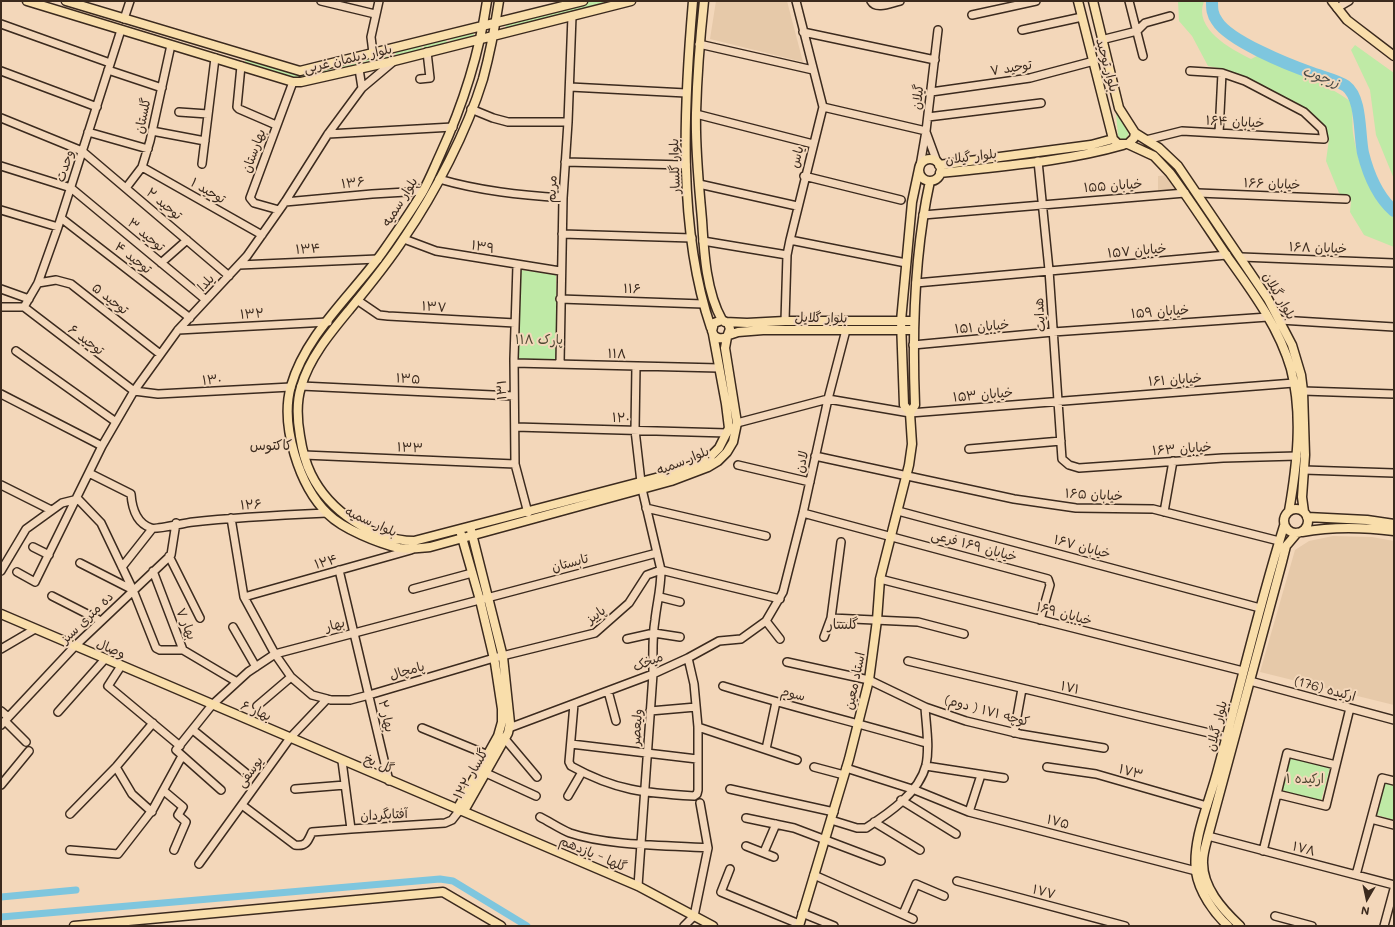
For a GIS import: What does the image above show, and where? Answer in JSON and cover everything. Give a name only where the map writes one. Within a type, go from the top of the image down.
[{"type":"main road","name":"بلوار دیلمان غربی","points":[[27,1],[293,82],[301,82],[394,61],[631,1]]},
{"type":"main road","name":"بلوار دیلمان غربی","points":[[66,1],[294,71],[583,1]]},
{"type":"main road","name":"بلوار سمیه","points":[[487,1],[481,38],[471,76],[453,126],[423,191],[378,259],[312,341],[298,367],[291,387],[288,421],[295,454],[303,477],[327,513],[338,522],[378,541],[400,548],[415,549],[528,513],[566,506]]},
{"type":"main road","name":"بلوار سمیه","points":[[461,534],[402,541],[362,526],[349,518],[324,495],[311,474],[304,455],[298,420],[298,400],[307,370],[336,327],[404,239],[439,179],[471,109],[482,80],[493,35],[499,1]]},
{"type":"main road","name":"بلوار گلسار","points":[[693,1],[686,93],[686,165],[692,238],[703,304],[712,331]]},
{"type":"main road","name":"بلوار گلسار","points":[[704,1],[699,44],[696,114],[699,184],[704,241],[713,300],[724,321]]},
{"type":"main road","name":"بلوار توحید","points":[[1078,1],[1113,137]]},
{"type":"main road","name":"بلوار توحید","points":[[1092,1],[1119,108],[1135,133]]},
{"type":"main road","points":[[1335,4],[1347,20],[1394,56]]},
{"type":"main road","points":[[391,48],[394,61]]},
{"type":"main road","points":[[1113,137],[1125,144],[1134,138],[1135,133]]},
{"type":"main road","name":"بلوار گیلان","points":[[1135,133],[1159,148],[1178,166],[1198,193],[1268,298],[1280,320],[1299,367],[1303,391],[1305,421],[1302,497],[1306,515]]},
{"type":"main road","name":"بلوار گیلان","points":[[939,167],[1091,145],[1113,137]]},
{"type":"main road","name":"بلوار گیلان","points":[[939,167],[1038,161],[1102,151],[1125,144],[1154,156],[1170,173],[1185,193],[1227,255],[1268,317],[1284,351],[1294,383],[1297,416],[1297,456],[1289,511]]},
{"type":"main road","points":[[901,325],[912,202],[919,168],[927,160],[939,167],[934,180],[930,181],[923,215],[916,283],[914,326]]},
{"type":"main road","points":[[919,168],[923,178],[930,181]]},
{"type":"main road","points":[[430,176],[439,179]]},
{"type":"main road","points":[[378,259],[385,264]]},
{"type":"main road","points":[[724,321],[729,326],[728,336],[721,339],[712,331],[714,323],[724,321]]},
{"type":"main road","name":"بلوار گلایل","points":[[724,321],[747,323],[784,321],[914,326]]},
{"type":"main road","points":[[328,322],[336,327]]},
{"type":"main road","name":"بلوار گلایل","points":[[728,336],[748,331],[846,330],[901,325]]},
{"type":"main road","name":"استاد معین","points":[[799,925],[845,772],[869,680],[877,620],[880,580],[890,536],[898,511],[912,444],[910,413],[904,405],[901,325]]},
{"type":"main road","name":"استاد معین","points":[[910,413],[915,405],[913,345],[914,326]]},
{"type":"main road","name":"بلوار سمیه","points":[[641,485],[708,459],[719,448],[727,434],[729,418],[712,331]]},
{"type":"main road","name":"بلوار سمیه","points":[[471,531],[695,472],[718,461],[727,452],[732,442],[737,423],[735,402],[726,357],[728,336]]},
{"type":"main road","points":[[1394,524],[1367,520],[1306,515],[1294,509],[1289,511],[1283,520],[1284,526],[1287,530],[1300,533],[1328,527],[1367,527],[1394,531]]},
{"type":"main road","points":[[1300,533],[1306,528],[1306,515]]},
{"type":"main road","name":"بلوار گیلان","points":[[1228,926],[1219,918],[1204,895],[1196,871],[1196,860],[1200,834],[1207,806],[1260,608],[1284,526]]},
{"type":"main road","name":"گلسار ۱۲۲","points":[[461,534],[472,573],[484,599],[503,657],[510,713],[510,728],[505,739],[491,756],[467,790],[459,806],[459,811],[465,809],[486,773],[491,756],[498,736],[502,722],[502,709],[494,658],[484,599],[471,531]]},
{"type":"main road","name":"بلوار گیلان","points":[[1240,926],[1226,912],[1212,894],[1204,876],[1203,861],[1208,836],[1286,546],[1300,533]]},
{"type":"main road","name":"وصال","points":[[1,614],[212,705]]},
{"type":"main road","name":"بهار ۶","points":[[212,705],[290,738]]},
{"type":"main road","name":"گل یخ","points":[[290,738],[459,811]]},
{"type":"main road","name":"گلها - یازدهم","points":[[459,811],[638,886],[713,926]]},
{"type":"main road","points":[[74,926],[443,892],[501,926]]},
{"type":"street","points":[[124,19],[130,1]]},
{"type":"street","points":[[321,1],[375,14]]},
{"type":"street","points":[[373,53],[371,37],[379,1]]},
{"type":"street","points":[[796,1],[823,107],[926,132],[939,167]]},
{"type":"street","points":[[871,1],[875,5],[880,6],[900,1]]},
{"type":"street","points":[[972,15],[1036,1]]},
{"type":"street","points":[[1129,1],[1143,56]]},
{"type":"street","points":[[1335,4],[1349,1]]},
{"type":"street","name":"مریم","points":[[560,363],[560,271],[570,87],[572,16]]},
{"type":"street","points":[[1101,40],[1137,31],[1145,23],[1170,16]]},
{"type":"street","points":[[1022,30],[1082,17]]},
{"type":"street","points":[[1,24],[162,88]]},
{"type":"street","name":"وحدت","points":[[24,307],[38,283],[58,227],[121,30]]},
{"type":"street","name":"گیلان","points":[[919,168],[926,132],[938,30]]},
{"type":"street","points":[[803,32],[935,60]]},
{"type":"street","points":[[699,44],[813,70]]},
{"type":"street","name":"گلستان","points":[[126,188],[142,167],[148,149],[171,45]]},
{"type":"street","points":[[420,79],[430,78],[427,52]]},
{"type":"street","points":[[202,164],[215,58]]},
{"type":"street","name":"یلدا","points":[[17,572],[36,582],[78,499],[102,446],[134,391],[178,330],[239,265],[262,235],[285,202],[328,134],[362,88],[394,61]]},
{"type":"street","name":"توحید ۷","points":[[931,92],[1030,78],[1094,61]]},
{"type":"street","points":[[241,66],[237,107],[276,125]]},
{"type":"street","points":[[359,69],[362,88]]},
{"type":"street","points":[[1,71],[97,107]]},
{"type":"street","points":[[1190,71],[1222,73],[1219,133]]},
{"type":"street","name":"۱۶۴ خیابان","points":[[1146,140],[1182,131],[1324,139],[1322,129],[1304,112],[1245,81],[1222,73]]},
{"type":"street","name":"بهارستان","points":[[279,210],[254,203],[250,198],[293,82]]},
{"type":"street","points":[[570,87],[686,93]]},
{"type":"street","points":[[928,117],[1041,103]]},
{"type":"street","name":"یاس","points":[[784,321],[787,255],[804,176],[823,107]]},
{"type":"street","points":[[471,109],[508,122],[568,122]]},
{"type":"street","points":[[179,112],[208,114]]},
{"type":"street","points":[[696,114],[813,144]]},
{"type":"street","name":"توحید ۲","points":[[1,118],[82,151],[229,276]]},
{"type":"street","points":[[328,134],[453,126]]},
{"type":"street","points":[[152,131],[205,141]]},
{"type":"street","points":[[88,132],[148,149]]},
{"type":"street","name":"هدایت","points":[[1038,161],[1049,270],[1060,441],[1062,459],[1069,465]]},
{"type":"street","points":[[565,162],[686,165]]},
{"type":"street","points":[[1,166],[71,188]]},
{"type":"street","name":"توحید ۱","points":[[142,167],[262,235]]},
{"type":"street","points":[[804,176],[901,200]]},
{"type":"street","points":[[439,179],[474,189],[505,194],[563,198]]},
{"type":"street","points":[[699,184],[797,206]]},
{"type":"street","name":"توحید ۳","points":[[71,188],[206,300]]},
{"type":"street","name":"۱۳۶","points":[[285,202],[423,191]]},
{"type":"street","name":"خیابان ۱۵۵","points":[[923,215],[1185,193]]},
{"type":"street","name":"خیابان ۱۶۶","points":[[1198,193],[1346,199]]},
{"type":"street","points":[[1,210],[58,227]]},
{"type":"street","name":"توحید ۴","points":[[61,218],[190,318]]},
{"type":"street","points":[[562,234],[692,238]]},
{"type":"street","name":"۱۳۹","points":[[404,239],[436,251],[560,271]]},
{"type":"street","points":[[162,263],[187,240]]},
{"type":"street","points":[[790,240],[906,263]]},
{"type":"street","points":[[704,241],[787,255]]},
{"type":"street","name":"خیابان ۱۵۷","points":[[916,283],[1227,255]]},
{"type":"street","name":"خیابان ۱۶۸","points":[[1240,258],[1394,263]]},
{"type":"street","name":"۱۳۴","points":[[239,265],[378,259]]},
{"type":"street","name":"۱۳۱","points":[[517,265],[514,363],[515,464],[528,513]]},
{"type":"street","name":"توحید ۵","points":[[38,283],[56,280],[71,284],[160,354]]},
{"type":"street","points":[[1,289],[29,299]]},
{"type":"street","name":"۱۱۶","points":[[560,299],[703,304]]},
{"type":"street","name":"۱۳۷","points":[[357,300],[379,315],[515,323]]},
{"type":"street","points":[[1,307],[24,307]]},
{"type":"street","name":"توحید ۶","points":[[24,307],[134,391]]},
{"type":"street","name":"خیابان ۱۵۹","points":[[1053,332],[1268,317]]},
{"type":"street","points":[[1280,320],[1394,327]]},
{"type":"street","name":"۱۳۲","points":[[178,330],[328,322]]},
{"type":"street","name":"لادن","points":[[780,599],[803,513],[828,399],[846,330]]},
{"type":"street","name":"خیابان ۱۵۱","points":[[913,345],[1053,332]]},
{"type":"street","points":[[16,350],[116,422]]},
{"type":"street","name":"۱۱۸","points":[[514,363],[719,368]]},
{"type":"street","name":"ولیعصر","points":[[636,366],[635,430],[641,485],[661,570],[660,597],[654,633],[653,674],[638,886]]},
{"type":"street","name":"خیابان ۱۶۱","points":[[1058,401],[1294,383]]},
{"type":"street","name":"۱۳۵","points":[[301,386],[514,396]]},
{"type":"street","name":"۱۳۰","points":[[134,391],[158,394],[291,387]]},
{"type":"street","points":[[1303,391],[1394,394]]},
{"type":"street","points":[[1,394],[102,446]]},
{"type":"street","points":[[737,423],[828,399]]},
{"type":"street","name":"خیابان ۱۵۳","points":[[828,399],[910,413],[1058,401]]},
{"type":"street","name":"۱۲۰","points":[[515,427],[727,434]]},
{"type":"street","points":[[969,449],[1060,441]]},
{"type":"street","name":"۱۳۳","points":[[304,455],[515,464]]},
{"type":"street","name":"خیابان ۱۶۵","points":[[815,456],[1014,499],[1076,508],[1153,509],[1279,541]]},
{"type":"street","name":"خیابان ۱۶۳","points":[[1069,465],[1080,468],[1173,461],[1297,456]]},
{"type":"street","points":[[1164,512],[1173,461]]},
{"type":"street","points":[[738,465],[810,482]]},
{"type":"street","points":[[1304,470],[1394,473]]},
{"type":"street","points":[[89,473],[131,494],[132,507],[136,516],[152,529],[122,567]]},
{"type":"street","points":[[1,485],[51,510]]},
{"type":"street","points":[[1,571],[26,529],[51,510],[62,504],[78,499],[101,523],[133,590],[156,648],[160,650],[183,650]]},
{"type":"street","points":[[646,508],[766,536]]},
{"type":"street","name":"خیابان ۱۶۷","points":[[898,511],[1260,608]]},
{"type":"street","name":"۱۲۶","points":[[152,529],[160,529],[176,523],[231,518],[327,513]]},
{"type":"street","name":"خیابان ۱۶۹ فرعی","points":[[803,513],[1050,581],[1040,620]]},
{"type":"street","name":"پامچال","points":[[231,518],[244,598],[275,654],[291,677],[312,695],[327,699],[350,700],[494,658]]},
{"type":"street","points":[[176,523],[169,556],[200,618]]},
{"type":"street","points":[[824,637],[830,618],[841,542]]},
{"type":"street","points":[[33,548],[49,555]]},
{"type":"street","name":"۱۲۴","points":[[244,598],[415,549]]},
{"type":"street","name":"تابستان","points":[[484,599],[657,553]]},
{"type":"street","name":"ده متری سبز","points":[[5,721],[75,646],[169,556]]},
{"type":"street","points":[[80,563],[133,590]]},
{"type":"street","name":"بهار ۲","points":[[339,570],[389,781]]},
{"type":"street","points":[[661,570],[780,599]]},
{"type":"street","name":"پاییز","points":[[494,658],[595,633],[629,603],[647,575],[661,570]]},
{"type":"street","name":"بهار ۷","points":[[153,571],[183,650],[237,682]]},
{"type":"street","points":[[413,589],[472,573]]},
{"type":"street","name":"خیابان ۱۶۹","points":[[880,580],[1243,671]]},
{"type":"street","points":[[52,596],[101,621]]},
{"type":"street","points":[[660,597],[680,602]]},
{"type":"street","name":"بهار","points":[[178,748],[212,705],[237,682],[275,654],[484,599]]},
{"type":"street","name":"میخک","points":[[510,728],[653,674],[688,658],[719,641],[741,639],[766,621],[780,599]]},
{"type":"street","points":[[830,618],[918,622],[964,634]]},
{"type":"street","points":[[766,621],[780,639]]},
{"type":"street","points":[[233,627],[256,667]]},
{"type":"street","points":[[1,649],[35,629]]},
{"type":"street","points":[[627,639],[654,633],[680,637]]},
{"type":"street","points":[[574,704],[570,764],[582,772],[627,790],[694,796],[698,794],[698,726],[694,684],[688,658]]},
{"type":"street","points":[[58,712],[105,659]]},
{"type":"street","name":"۱۷۱","points":[[908,661],[1226,737]]},
{"type":"street","name":"کوچه ۱۷۱ ( دوم)","points":[[788,662],[869,680],[926,707],[966,721],[1014,733],[1104,748]]},
{"type":"street","points":[[121,666],[108,686],[153,723],[178,748],[182,756],[221,790]]},
{"type":"street","points":[[257,706],[291,677]]},
{"type":"street","name":"ارکیده (176)","points":[[1250,681],[1394,720]]},
{"type":"street","name":"سوم","points":[[724,686],[776,702],[858,722],[926,744]]},
{"type":"street","points":[[1014,733],[1022,689]]},
{"type":"street","points":[[608,691],[616,721]]},
{"type":"street","name":"یوسفی","points":[[199,864],[290,738],[327,699]]},
{"type":"street","points":[[766,750],[776,702]]},
{"type":"street","points":[[730,789],[832,816],[857,828],[866,828],[915,790],[926,766],[926,707]]},
{"type":"street","points":[[650,711],[696,708]]},
{"type":"street","points":[[1277,794],[1326,806],[1350,708]]},
{"type":"street","points":[[1,711],[5,721],[26,742]]},
{"type":"street","points":[[70,814],[116,767],[153,723]]},
{"type":"street","points":[[698,726],[797,760]]},
{"type":"street","points":[[422,728],[491,756]]},
{"type":"street","points":[[193,730],[247,774]]},
{"type":"street","points":[[505,739],[537,777]]},
{"type":"street","points":[[571,744],[697,759]]},
{"type":"street","points":[[1,785],[29,751]]},
{"type":"street","points":[[1263,851],[1287,753],[1336,766]]},
{"type":"street","points":[[70,850],[118,854],[152,812],[182,756]]},
{"type":"street","name":"آفتابگردان","points":[[342,761],[350,829],[444,823],[452,820],[459,811]]},
{"type":"street","points":[[926,766],[1004,778]]},
{"type":"street","points":[[116,767],[132,794],[152,812]]},
{"type":"street","name":"۱۷۵","points":[[814,767],[845,772],[915,790],[969,812],[1196,871]]},
{"type":"street","name":"۱۷۳","points":[[1047,767],[1096,774],[1207,806]]},
{"type":"street","points":[[568,796],[582,772]]},
{"type":"street","points":[[486,773],[536,796]]},
{"type":"street","points":[[969,812],[981,775]]},
{"type":"street","points":[[1356,875],[1382,778],[1394,781]]},
{"type":"street","points":[[295,789],[345,785]]},
{"type":"street","points":[[164,791],[183,807],[178,815],[186,822],[174,850]]},
{"type":"street","points":[[902,800],[956,834]]},
{"type":"street","points":[[684,926],[694,916],[708,848],[700,803]]},
{"type":"street","points":[[242,805],[295,845],[305,844],[308,842],[312,832],[350,829]]},
{"type":"street","points":[[540,817],[569,832],[586,837],[708,848]]},
{"type":"street","points":[[746,818],[794,828],[882,861]]},
{"type":"street","points":[[1371,819],[1394,825]]},
{"type":"street","points":[[874,822],[920,850]]},
{"type":"street","points":[[764,852],[776,824]]},
{"type":"street","name":"۱۷۸","points":[[1208,836],[1394,886]]},
{"type":"street","points":[[746,846],[774,857]]},
{"type":"street","points":[[730,868],[721,892],[799,925]]},
{"type":"street","points":[[814,875],[913,919]]},
{"type":"street","name":"۱۷۷","points":[[957,882],[1125,926]]},
{"type":"street","points":[[903,914],[916,884],[944,896]]},
{"type":"street","points":[[1384,926],[1394,889]]},
{"type":"street","points":[[802,913],[834,926]]},
{"type":"street","points":[[1275,916],[1312,926]]},
{"type":"shaded area","points":[[716,1],[787,1],[803,62],[710,39]]},
{"type":"shaded area","points":[[1169,175],[1178,190],[1158,191],[1158,176]]},
{"type":"shaded area","points":[[1333,536],[1372,537],[1394,541],[1394,705],[1260,672],[1295,550],[1309,541]]},
{"type":"green space","points":[[593,1],[623,1],[508,28],[505,26],[508,22]]},
{"type":"green space","points":[[1178,1],[1204,1],[1202,11],[1204,20],[1209,29],[1224,44],[1234,50],[1251,59],[1257,56],[1306,76],[1330,88],[1351,102],[1355,145],[1366,179],[1378,199],[1394,216],[1394,247],[1364,235],[1350,212],[1351,201],[1339,193],[1326,161],[1329,139],[1321,124],[1228,70],[1208,66],[1192,36],[1179,21]]},
{"type":"green space","points":[[472,33],[474,34],[473,37],[450,41],[451,38]]},
{"type":"green space","points":[[445,40],[448,42],[446,44],[423,48],[424,45]]},
{"type":"green space","points":[[1355,45],[1394,73],[1394,179],[1376,135],[1370,90],[1351,50]]},
{"type":"green space","points":[[420,46],[422,47],[421,50],[395,55],[396,52]]},
{"type":"green space","points":[[385,54],[388,56],[386,58],[359,63],[360,60]]},
{"type":"green space","points":[[245,59],[299,75],[329,68],[332,70],[303,78],[296,78],[245,63]]},
{"type":"green space","points":[[355,62],[357,63],[355,66],[334,70],[335,67]]},
{"type":"green space","points":[[1116,113],[1129,133],[1126,139],[1122,140],[1118,136]]},
{"type":"green space","name":"پارک ۱۱۸","points":[[521,270],[556,275],[558,360],[518,359]]},
{"type":"green space","name":"ارکیده ۱","points":[[1289,757],[1330,767],[1321,801],[1280,791]]},
{"type":"green space","points":[[1385,783],[1394,786],[1394,820],[1377,815]]},
{"type":"waterway","name":"زرجوب","points":[[1212,1],[1213,11],[1217,21],[1224,29],[1246,44],[1260,52],[1346,86],[1355,99],[1359,117],[1363,153],[1368,169],[1378,192],[1394,211]]},
{"type":"waterway","points":[[1,917],[440,879],[453,881],[527,926]]},
{"type":"waterway","points":[[1,897],[76,890]]},
{"type":"district","name":"کاکتوس","points":[[271,446]]},
{"type":"district","name":"گلسار","points":[[843,625]]}]
